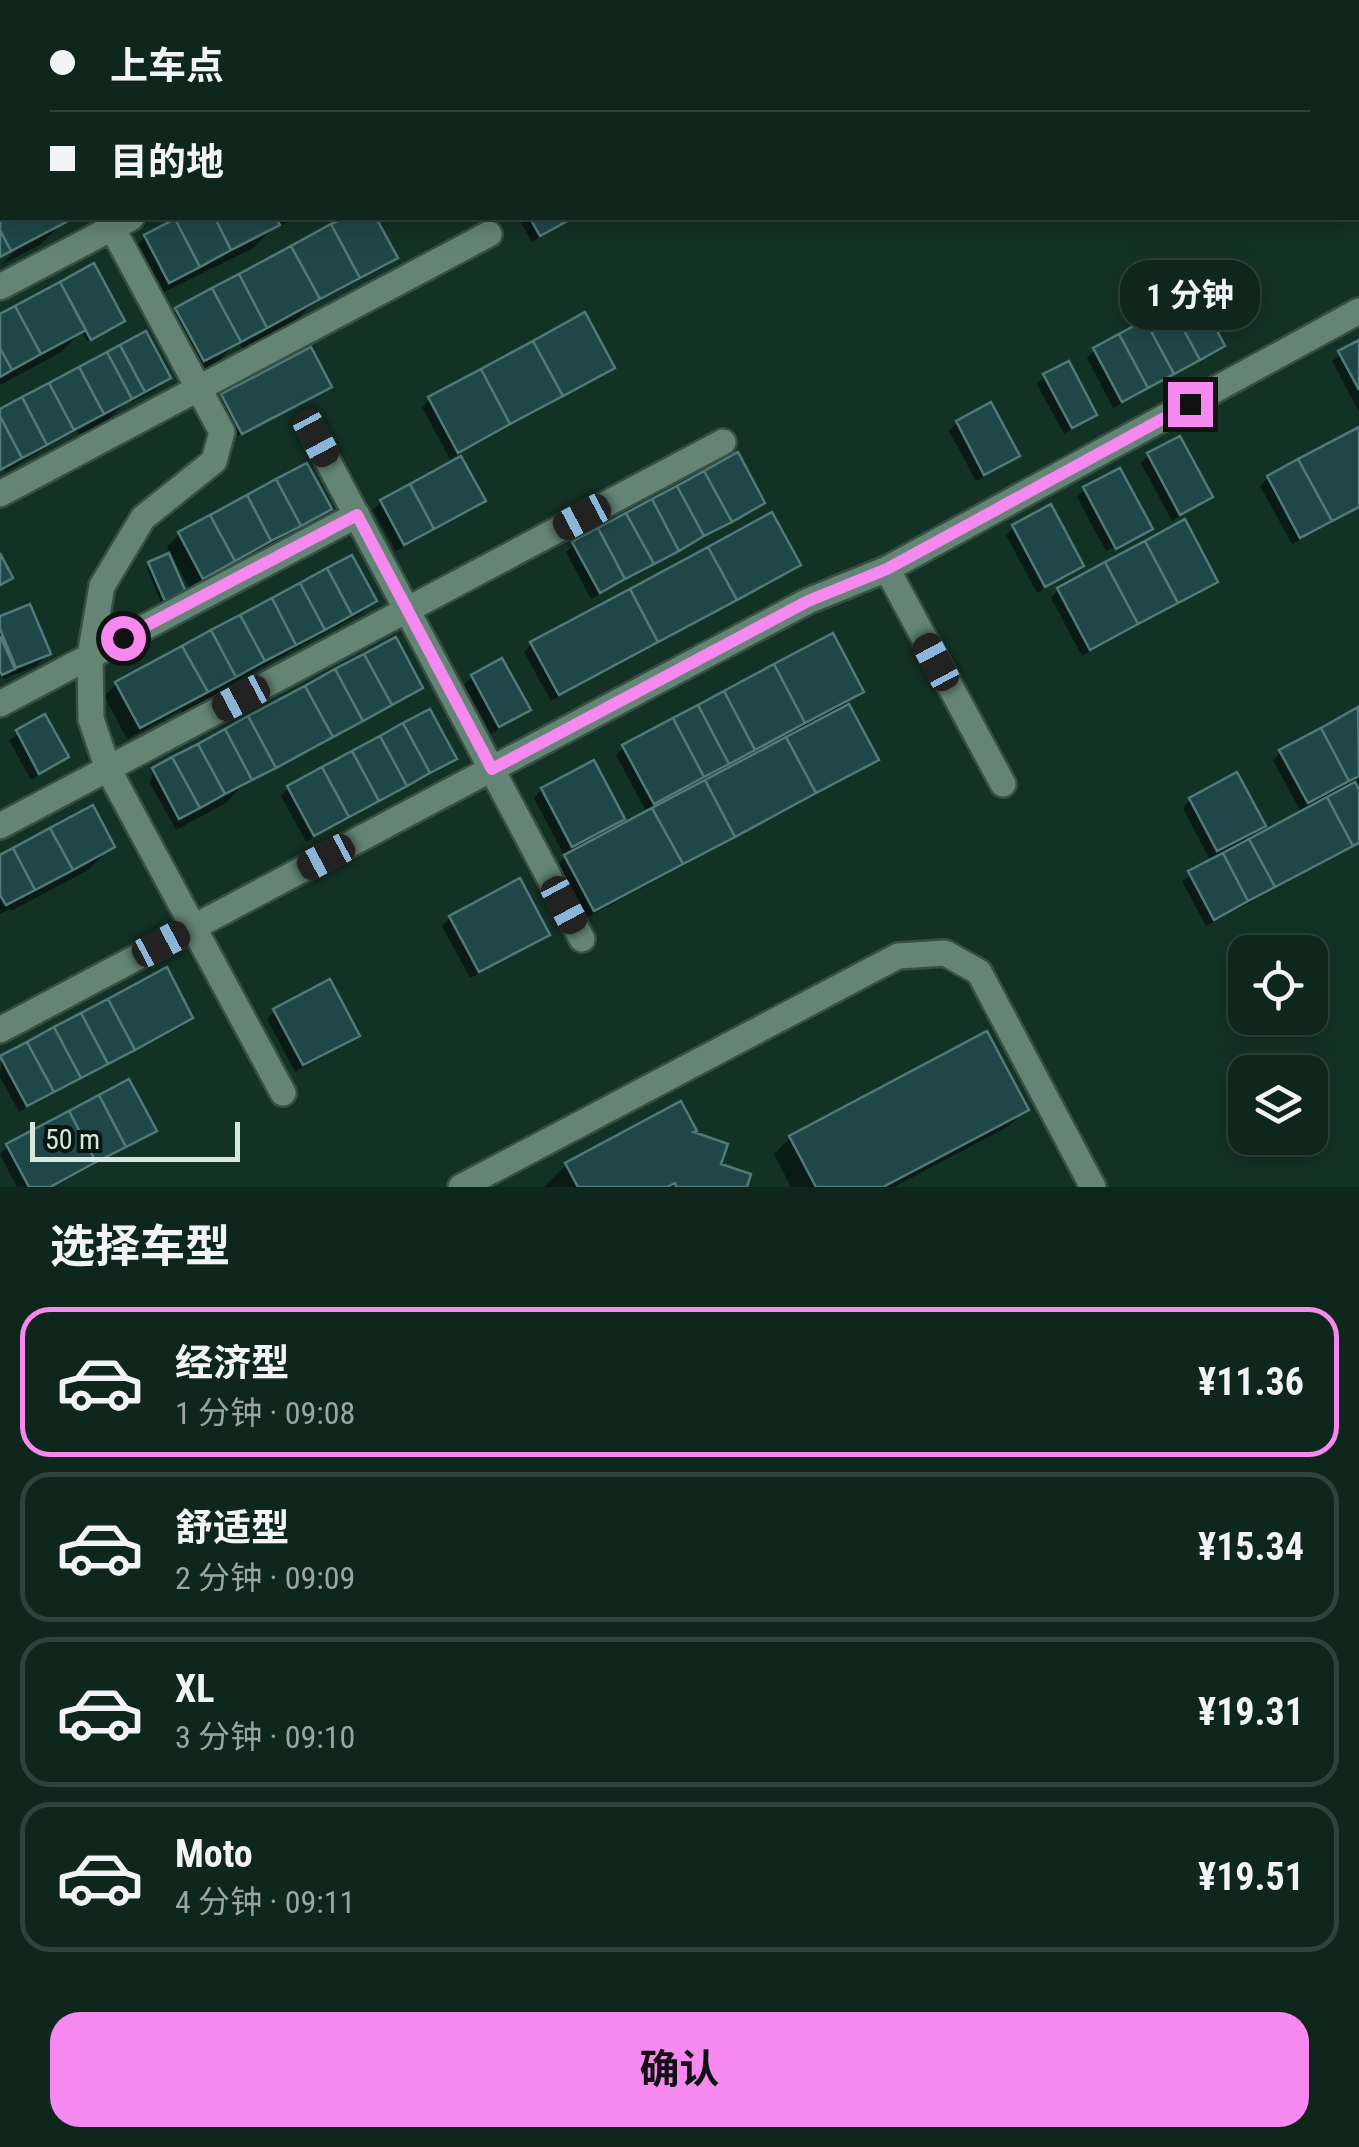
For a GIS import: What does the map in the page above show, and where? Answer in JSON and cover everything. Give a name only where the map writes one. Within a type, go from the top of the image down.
[{"type":"lane","points":[[0,287],[116,221],[222,432],[214,461],[142,518],[102,586],[90,656],[91,718],[108,769],[283,1093]]},
{"type":"lane","points":[[0,494],[489,234]]},
{"type":"lane","points":[[0,1030],[808,601],[887,569],[1359,312]]},
{"type":"lane","points":[[316,438],[582,939]]},
{"type":"lane","points":[[0,826],[722,442]]},
{"type":"lane","points":[[0,704],[357,515]]},
{"type":"lane","points":[[887,569],[1003,784]]},
{"type":"lane","points":[[461,1187],[507,1176],[898,956],[945,954],[979,972],[1093,1187]]},
{"type":"building","points":[[1,220],[68,221],[11,251],[0,230]]},
{"type":"building","points":[[176,220],[216,220],[231,250],[200,267]]},
{"type":"building","points":[[176,220],[200,267],[169,283],[144,235]]},
{"type":"building","points":[[216,220],[277,220],[280,225],[231,250]]},
{"type":"building","points":[[340,220],[377,220],[398,258],[360,278],[331,224]]},
{"type":"building","points":[[531,220],[569,220],[540,236]]},
{"type":"building","points":[[331,224],[360,278],[320,299],[291,246]]},
{"type":"building","points":[[0,230],[11,251],[0,257]]},
{"type":"building","points":[[291,246],[320,299],[267,328],[239,274]]},
{"type":"building","points":[[94,263],[125,321],[91,340],[60,282]]},
{"type":"building","points":[[239,274],[267,328],[241,342],[212,288]]},
{"type":"building","points":[[60,282],[86,330],[41,354],[15,306]]},
{"type":"building","points":[[212,288],[241,342],[204,361],[175,308]]},
{"type":"building","points":[[1197,292],[1225,346],[1200,360],[1171,306]]},
{"type":"building","points":[[15,306],[41,354],[12,370],[0,348],[0,314]]},
{"type":"building","points":[[1171,306],[1200,360],[1174,374],[1145,320]]},
{"type":"building","points":[[585,312],[615,368],[563,396],[533,341]]},
{"type":"building","points":[[1145,320],[1174,374],[1148,388],[1119,334]]},
{"type":"building","points":[[146,331],[171,378],[145,392],[120,345]]},
{"type":"building","points":[[1119,334],[1148,388],[1122,402],[1093,348]]},
{"type":"building","points":[[1359,340],[1359,390],[1338,351]]},
{"type":"building","points":[[533,341],[563,396],[510,424],[481,369]]},
{"type":"building","points":[[120,345],[145,392],[132,399],[107,352]]},
{"type":"building","points":[[311,347],[332,387],[242,434],[221,394]]},
{"type":"building","points":[[0,348],[12,370],[0,377]]},
{"type":"building","points":[[107,352],[132,399],[104,414],[79,367]]},
{"type":"building","points":[[1069,361],[1097,415],[1072,428],[1043,374]]},
{"type":"building","points":[[79,367],[104,414],[74,430],[49,383]]},
{"type":"building","points":[[481,369],[510,424],[458,453],[428,397]]},
{"type":"building","points":[[49,383],[74,430],[47,445],[22,397]]},
{"type":"building","points":[[22,397],[47,445],[22,458],[0,409]]},
{"type":"building","points":[[991,402],[1020,456],[984,475],[956,421]]},
{"type":"building","points":[[0,416],[22,458],[0,470]]},
{"type":"building","points":[[1359,427],[1359,507],[1332,521],[1298,459]]},
{"type":"building","points":[[1180,436],[1213,497],[1180,515],[1147,453]]},
{"type":"building","points":[[738,452],[765,503],[732,522],[704,471]]},
{"type":"building","points":[[461,456],[486,501],[434,529],[410,484]]},
{"type":"building","points":[[1298,459],[1332,521],[1300,538],[1267,476]]},
{"type":"building","points":[[307,463],[332,509],[301,526],[276,479]]},
{"type":"building","points":[[1120,468],[1153,529],[1116,549],[1083,487]]},
{"type":"building","points":[[704,471],[732,522],[704,536],[677,486]]},
{"type":"building","points":[[276,479],[301,526],[271,541],[247,495]]},
{"type":"building","points":[[410,484],[434,529],[404,545],[380,500]]},
{"type":"building","points":[[677,486],[704,536],[679,551],[652,499]]},
{"type":"building","points":[[247,495],[271,541],[235,561],[210,515]]},
{"type":"building","points":[[652,499],[679,551],[654,564],[626,513]]},
{"type":"building","points":[[1051,504],[1084,566],[1045,587],[1012,525]]},
{"type":"building","points":[[772,512],[801,565],[737,600],[708,547]]},
{"type":"building","points":[[626,513],[654,564],[625,579],[598,528]]},
{"type":"building","points":[[210,515],[235,561],[203,579],[178,532]]},
{"type":"building","points":[[1185,519],[1218,582],[1178,603],[1145,541]]},
{"type":"building","points":[[598,528],[625,579],[600,593],[572,542]]},
{"type":"building","points":[[1145,541],[1178,603],[1138,624],[1105,562]]},
{"type":"building","points":[[708,547],[737,600],[658,642],[630,589]]},
{"type":"building","points":[[0,553],[13,578],[0,585]]},
{"type":"building","points":[[169,553],[186,592],[165,601],[148,562]]},
{"type":"building","points":[[352,555],[377,601],[352,615],[327,568]]},
{"type":"building","points":[[1105,562],[1138,624],[1090,650],[1057,588]]},
{"type":"building","points":[[327,568],[352,615],[325,630],[300,583]]},
{"type":"building","points":[[300,583],[325,630],[296,645],[272,598]]},
{"type":"building","points":[[630,589],[658,642],[559,695],[530,642]]},
{"type":"building","points":[[272,598],[296,645],[265,661],[240,615]]},
{"type":"building","points":[[30,604],[51,654],[16,668],[0,629],[0,616]]},
{"type":"building","points":[[240,615],[265,661],[236,677],[211,630]]},
{"type":"building","points":[[211,630],[236,677],[208,692],[182,646]]},
{"type":"building","points":[[833,633],[864,692],[805,723],[774,664]]},
{"type":"building","points":[[0,636],[15,669],[2,675],[0,671]]},
{"type":"building","points":[[396,637],[423,688],[392,705],[364,654]]},
{"type":"building","points":[[182,646],[208,692],[140,728],[115,682]]},
{"type":"building","points":[[364,654],[392,705],[363,721],[335,669]]},
{"type":"building","points":[[502,658],[531,710],[499,727],[471,675]]},
{"type":"building","points":[[774,664],[805,723],[755,750],[724,691]]},
{"type":"building","points":[[335,669],[363,721],[333,737],[305,686]]},
{"type":"building","points":[[305,686],[333,737],[276,768],[248,716]]},
{"type":"building","points":[[724,691],[755,750],[729,764],[698,705]]},
{"type":"building","points":[[849,704],[879,760],[816,793],[786,737]]},
{"type":"building","points":[[698,705],[729,764],[704,777],[673,718]]},
{"type":"building","points":[[1358,707],[1359,776],[1349,781],[1321,728]]},
{"type":"building","points":[[430,709],[457,759],[430,773],[403,723]]},
{"type":"building","points":[[45,714],[69,757],[39,774],[16,730]]},
{"type":"building","points":[[248,716],[276,768],[252,780],[225,729]]},
{"type":"building","points":[[673,718],[704,777],[654,804],[622,745]]},
{"type":"building","points":[[403,723],[430,773],[407,786],[380,736]]},
{"type":"building","points":[[1321,728],[1349,781],[1308,803],[1279,750]]},
{"type":"building","points":[[225,729],[252,780],[225,794],[198,744]]},
{"type":"building","points":[[380,736],[407,786],[379,801],[352,751]]},
{"type":"building","points":[[786,737],[816,793],[735,837],[705,780]]},
{"type":"building","points":[[198,744],[225,794],[200,808],[172,757]]},
{"type":"building","points":[[352,751],[379,801],[349,817],[322,767]]},
{"type":"building","points":[[172,757],[200,808],[179,819],[152,768]]},
{"type":"building","points":[[594,760],[625,819],[572,847],[541,788]]},
{"type":"building","points":[[322,767],[349,817],[314,836],[287,786]]},
{"type":"building","points":[[1237,772],[1266,826],[1217,851],[1189,798]]},
{"type":"building","points":[[705,780],[735,837],[683,864],[652,808]]},
{"type":"building","points":[[1355,782],[1359,790],[1359,843],[1353,846],[1327,797]]},
{"type":"building","points":[[1327,797],[1353,846],[1275,887],[1249,839]]},
{"type":"building","points":[[93,805],[115,847],[73,870],[50,828]]},
{"type":"building","points":[[652,808],[683,864],[594,911],[564,855]]},
{"type":"building","points":[[50,828],[73,870],[35,890],[13,848]]},
{"type":"building","points":[[1249,839],[1275,887],[1248,901],[1223,853]]},
{"type":"building","points":[[13,848],[35,890],[6,905],[0,895],[0,855]]},
{"type":"building","points":[[1223,853],[1248,901],[1214,920],[1188,871]]},
{"type":"building","points":[[520,878],[550,935],[479,972],[449,916]]},
{"type":"building","points":[[167,967],[193,1018],[135,1050],[108,999]]},
{"type":"building","points":[[330,979],[360,1036],[303,1065],[273,1009]]},
{"type":"building","points":[[108,999],[135,1050],[108,1064],[81,1013]]},
{"type":"building","points":[[81,1013],[108,1064],[81,1078],[54,1027]]},
{"type":"building","points":[[54,1027],[81,1078],[54,1092],[27,1042]]},
{"type":"building","points":[[987,1031],[1029,1110],[883,1187],[816,1187],[789,1136]]},
{"type":"building","points":[[27,1042],[54,1092],[27,1106],[0,1056]]},
{"type":"building","points":[[129,1079],[157,1131],[126,1147],[99,1095]]},
{"type":"building","points":[[99,1095],[126,1147],[96,1162],[69,1111]]},
{"type":"building","points":[[681,1101],[697,1131],[694,1132],[728,1144],[721,1164],[751,1174],[747,1187],[676,1187],[675,1183],[667,1187],[578,1187],[565,1163]]},
{"type":"building","points":[[69,1111],[96,1162],[50,1187],[29,1187],[6,1144]]},
{"type":"route","points":[[123,638],[357,515],[492,769],[808,601],[887,569],[1190,404]]}]
